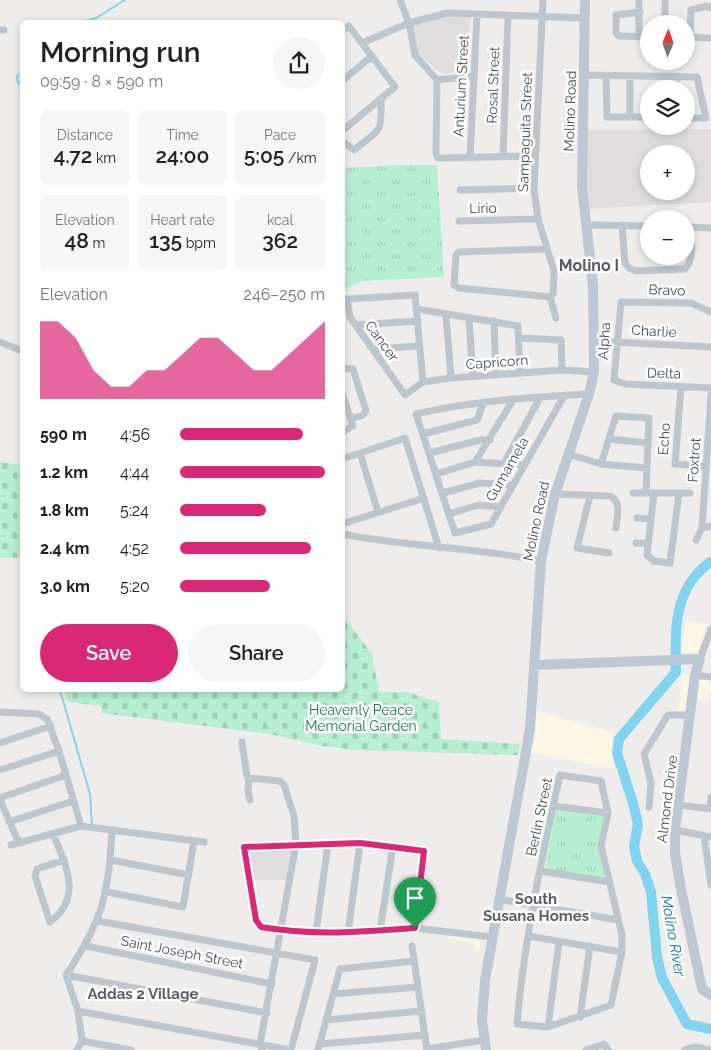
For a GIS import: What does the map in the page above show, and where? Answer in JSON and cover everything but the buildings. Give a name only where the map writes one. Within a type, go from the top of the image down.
[{"type":"main road","name":"Molino Road","points":[[485,1045],[484,980],[530,730],[541,561],[555,494],[589,394],[594,372],[593,286],[582,187],[585,0]]},
{"type":"main road","points":[[534,665],[700,659]]},
{"type":"main road","name":"Almond Drive","points":[[700,659],[695,675],[691,715],[677,784],[680,805],[675,830],[675,853],[678,876],[702,989],[711,995]]},
{"type":"street","points":[[400,0],[409,23],[415,55],[436,80],[436,153],[438,158],[445,160],[535,156]]},
{"type":"street","name":"Sampaguita Street","points":[[543,0],[534,188],[538,219],[554,270],[553,294],[550,297]]},
{"type":"street","points":[[639,0],[640,12],[639,37],[616,33],[616,17],[619,13],[640,12]]},
{"type":"street","points":[[665,15],[666,0]]},
{"type":"street","points":[[690,15],[691,10],[707,6],[711,8]]},
{"type":"street","points":[[362,42],[409,23],[447,13],[585,18]]},
{"type":"street","name":"Anturium Street","points":[[470,158],[477,14]]},
{"type":"street","name":"Rosal Street","points":[[503,157],[508,15]]},
{"type":"street","points":[[345,29],[349,26],[395,87],[345,128]]},
{"type":"street","points":[[695,37],[711,38]]},
{"type":"street","points":[[345,78],[372,56]]},
{"type":"street","points":[[584,75],[697,77],[706,118],[695,118]]},
{"type":"street","points":[[436,80],[474,76]]},
{"type":"street","points":[[606,76],[607,117],[640,117]]},
{"type":"street","points":[[630,76],[630,116]]},
{"type":"street","points":[[345,143],[354,150],[378,130],[381,124],[381,98]]},
{"type":"street","name":"Lirio","points":[[460,190],[534,188]]},
{"type":"street","name":"Lirio","points":[[459,221],[538,219]]},
{"type":"street","points":[[585,225],[640,226]]},
{"type":"street","points":[[622,225],[628,268],[636,271],[685,269],[689,265]]},
{"type":"street","points":[[695,227],[711,228]]},
{"type":"street","points":[[547,249],[459,252],[456,256],[454,285],[550,297],[556,318]]},
{"type":"street","name":"Cancer","points":[[405,395],[374,349],[350,318],[347,299],[415,295],[418,309]]},
{"type":"street","name":"Bravo","points":[[621,302],[691,303],[711,312]]},
{"type":"street","name":"Alpha","points":[[616,383],[614,380],[616,341],[621,302]]},
{"type":"street","points":[[423,382],[419,346],[418,309],[518,326],[520,373]]},
{"type":"street","points":[[446,315],[451,378]]},
{"type":"street","points":[[469,318],[473,376]]},
{"type":"street","points":[[494,321],[496,375]]},
{"type":"street","points":[[356,325],[418,322]]},
{"type":"street","points":[[519,338],[560,340],[562,370]]},
{"type":"street","name":"Charlie","points":[[595,341],[711,347]]},
{"type":"street","points":[[0,342],[20,350]]},
{"type":"street","points":[[374,349],[419,346]]},
{"type":"street","points":[[345,368],[353,369],[366,411],[362,415],[351,419]]},
{"type":"street","name":"Capricorn","points":[[405,395],[423,382],[451,378],[562,370],[594,372]]},
{"type":"street","name":"Delta","points":[[616,383],[711,388]]},
{"type":"street","name":"Echo","points":[[681,387],[675,464],[705,466]]},
{"type":"street","points":[[499,506],[479,505],[449,514],[416,414],[458,404],[589,394]]},
{"type":"street","name":"Foxtrot","points":[[702,528],[711,395]]},
{"type":"street","name":"Gumamela","points":[[449,514],[455,533],[490,524],[564,396]]},
{"type":"street","points":[[504,463],[540,398]]},
{"type":"street","points":[[474,462],[490,440],[513,400]]},
{"type":"street","points":[[423,434],[477,420],[484,402]]},
{"type":"street","points":[[345,431],[352,428],[351,419],[346,412]]},
{"type":"street","points":[[601,464],[616,416],[649,418],[646,468],[650,493],[650,519],[647,555],[654,561],[670,563],[679,493]]},
{"type":"street","points":[[345,458],[405,438],[439,548]]},
{"type":"street","points":[[609,439],[648,443]]},
{"type":"street","points":[[430,453],[480,440],[490,440]]},
{"type":"street","points":[[360,453],[378,512]]},
{"type":"street","points":[[568,454],[601,464],[646,468]]},
{"type":"street","points":[[436,474],[474,462],[523,465]]},
{"type":"street","points":[[443,493],[480,483],[512,485]]},
{"type":"street","points":[[633,493],[690,493]]},
{"type":"street","points":[[555,494],[610,496],[615,498],[618,504],[616,528]]},
{"type":"street","points":[[590,496],[577,548],[609,553]]},
{"type":"street","points":[[345,523],[424,498]]},
{"type":"street","points":[[637,518],[650,519]]},
{"type":"street","points":[[696,540],[702,528],[711,526]]},
{"type":"street","points":[[345,534],[439,548],[503,553],[541,561]]},
{"type":"street","points":[[636,543],[647,543]]},
{"type":"street","points":[[700,659],[708,645],[711,629]]},
{"type":"street","points":[[695,675],[711,677]]},
{"type":"street","points":[[1,710],[40,714],[47,719],[59,750],[81,826]]},
{"type":"street","points":[[649,807],[651,782],[644,754],[668,716],[691,715]]},
{"type":"street","points":[[0,743],[51,726]]},
{"type":"street","points":[[242,742],[249,778],[250,800]]},
{"type":"street","points":[[0,770],[59,750]]},
{"type":"street","points":[[19,843],[0,799],[66,775]]},
{"type":"street","name":"Berlin Street","points":[[548,1026],[517,1024],[528,936],[560,775],[602,781],[608,813]]},
{"type":"street","points":[[249,778],[280,781],[284,785],[294,816],[296,844],[261,1047]]},
{"type":"street","points":[[680,805],[710,808],[711,797]]},
{"type":"street","points":[[9,822],[73,801]]},
{"type":"street","points":[[554,806],[608,813],[601,846],[622,935],[622,952],[611,1005],[580,1017],[548,1026],[559,942]]},
{"type":"street","points":[[11,845],[81,826],[204,842]]},
{"type":"street","points":[[66,975],[86,946],[98,921],[106,892],[111,860],[112,830]]},
{"type":"street","points":[[675,830],[707,836],[711,885]]},
{"type":"street","points":[[53,834],[64,860],[71,888],[62,914],[50,922],[35,876],[37,870],[64,860]]},
{"type":"street","points":[[106,892],[183,907],[194,841]]},
{"type":"street","points":[[348,933],[360,843]]},
{"type":"street","points":[[415,928],[424,851],[360,843],[244,847],[256,920],[261,927],[282,931],[348,933],[415,928],[491,937]]},
{"type":"street","points":[[316,932],[328,844]]},
{"type":"street","points":[[380,930],[393,846]]},
{"type":"street","points":[[111,860],[188,874]]},
{"type":"street","points":[[541,871],[610,882]]},
{"type":"street","points":[[498,900],[618,920]]},
{"type":"street","points":[[78,1011],[261,1047],[291,1050],[315,960],[98,921]]},
{"type":"street","points":[[528,936],[622,952]]},
{"type":"street","name":"Saint Joseph Street","points":[[86,946],[272,984]]},
{"type":"street","points":[[412,946],[427,1049],[485,1045]]},
{"type":"street","points":[[580,1017],[590,946]]},
{"type":"street","points":[[414,961],[340,969],[319,1047],[425,1036]]},
{"type":"street","points":[[66,975],[78,1011],[82,1041],[77,1050]]},
{"type":"street","points":[[66,975],[267,1014]]},
{"type":"street","points":[[333,994],[418,987]]},
{"type":"street","points":[[326,1020],[421,1011]]},
{"type":"street","points":[[82,1041],[131,1050]]},
{"type":"street","points":[[586,1050],[600,1044],[604,1044],[608,1050]]},
{"type":"street","points":[[685,1050],[707,1049]]},
{"type":"shaded area","points":[[446,15],[470,16],[468,70],[445,74],[439,72],[418,54],[411,25]]},
{"type":"shaded area","points":[[695,129],[711,129],[711,202],[586,209],[582,130],[640,130],[640,135],[695,135]]},
{"type":"shaded area","points":[[686,621],[707,624],[697,653],[681,652]]},
{"type":"shaded area","points":[[683,674],[691,675],[686,712],[677,711]]},
{"type":"shaded area","points":[[699,680],[711,680],[711,694],[708,694],[708,700],[697,699]]},
{"type":"shaded area","points":[[535,710],[615,733],[612,741],[613,769],[529,752]]},
{"type":"shaded area","points":[[246,848],[292,848],[287,880],[251,880]]},
{"type":"shaded area","points":[[449,935],[477,939],[481,943],[480,951],[475,951],[476,943],[447,939]]},
{"type":"green space","points":[[437,165],[444,277],[362,281],[345,289],[345,168]]},
{"type":"green space","points":[[0,462],[20,465],[20,558],[0,558]]},
{"type":"green space","name":"Heavenly Peace Memorial Garden","points":[[345,618],[372,654],[379,692],[407,692],[439,702],[441,739],[520,744],[518,755],[356,750],[322,746],[270,734],[101,713],[101,706],[67,702],[65,692],[345,692]]},
{"type":"green space","points":[[556,808],[604,815],[598,846],[605,880],[545,869]]},
{"type":"green space","points":[[570,820],[584,822],[579,849],[565,847]]},
{"type":"waterway","points":[[88,20],[96,18],[125,0]]},
{"type":"waterway","points":[[20,74],[17,76],[18,83],[20,84]]},
{"type":"waterway","name":"Molino River","points":[[711,562],[691,582],[680,606],[676,632],[676,672],[619,739],[617,753],[638,824],[634,846],[637,861],[645,874],[651,892],[657,957],[662,978],[687,1024],[711,1029]]},
{"type":"waterway","points":[[61,692],[90,794],[92,824]]},
{"type":"district","name":"Molino I","points":[[589,265]]},
{"type":"district","name":"South Susana Homes","points":[[536,908]]},
{"type":"district","name":"Addas 2 Village","points":[[143,994]]},
{"type":"route","points":[[360,843],[424,851],[415,928],[348,933],[282,931],[261,927],[256,920],[243,849],[247,846],[360,843]]}]
